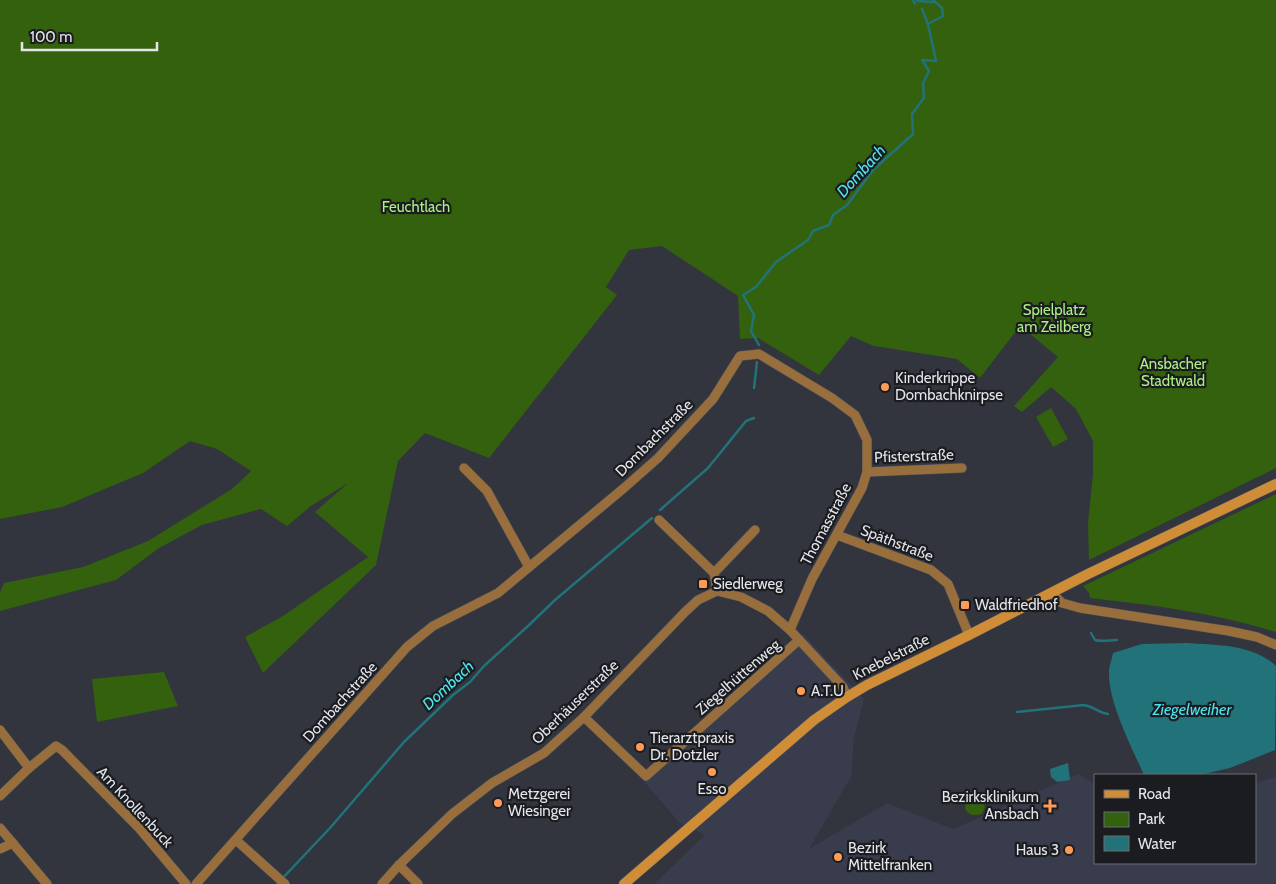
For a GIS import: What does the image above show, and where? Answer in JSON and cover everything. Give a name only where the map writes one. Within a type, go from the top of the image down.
[{"type":"main road","name":"Knebelstraße","points":[[624,884],[814,720],[847,696],[1107,565],[1276,484]]},
{"type":"street","name":"Thomasstraße","points":[[740,356],[760,354],[832,398],[855,416],[867,440],[866,472],[862,488],[812,579],[790,630]]},
{"type":"street","name":"Dombachstraße","points":[[196,884],[408,647],[433,626],[498,593],[658,458],[713,399],[740,356]]},
{"type":"street","points":[[464,468],[487,491],[529,566]]},
{"type":"street","name":"Pfisterstraße","points":[[866,472],[962,468]]},
{"type":"street","points":[[659,520],[714,573],[717,591],[741,597],[768,612],[790,630],[843,687],[847,696]]},
{"type":"street","points":[[714,573],[755,530]]},
{"type":"street","name":"Späthstraße","points":[[837,535],[931,570],[948,584],[969,636]]},
{"type":"street","name":"Oberhäuserstraße","points":[[382,884],[452,814],[492,783],[544,753],[584,717],[685,612],[698,600],[717,591]]},
{"type":"street","points":[[1052,593],[1062,604],[1229,631],[1258,638],[1276,645]]},
{"type":"street","name":"Ziegelhüttenweg","points":[[584,717],[646,776],[799,640]]},
{"type":"street","points":[[0,730],[29,768],[0,796]]},
{"type":"street","name":"Am Knollenbuck","points":[[29,768],[56,746],[62,750],[139,828],[186,884]]},
{"type":"street","points":[[0,828],[47,884]]},
{"type":"street","points":[[236,840],[282,881]]},
{"type":"street","points":[[0,849],[13,843]]},
{"type":"street","points":[[399,865],[418,884]]},
{"type":"shaded area","points":[[803,634],[864,699],[854,738],[851,777],[809,849],[887,803],[953,829],[1078,774],[1094,783],[1094,864],[1256,864],[1256,783],[1276,777],[1276,884],[654,884],[705,835],[680,823],[639,776]]},
{"type":"green space","points":[[0,0],[1276,0],[1276,468],[1089,560],[1088,523],[1093,474],[1093,441],[1076,409],[1051,387],[1022,412],[1014,406],[1058,357],[1020,326],[980,378],[957,359],[874,346],[851,336],[819,375],[758,338],[740,339],[738,296],[662,246],[629,250],[606,287],[617,295],[489,458],[425,433],[398,461],[376,565],[263,673],[245,637],[283,616],[368,557],[315,512],[348,483],[311,506],[287,526],[261,509],[202,525],[159,548],[116,580],[0,611],[0,592],[4,583],[83,567],[148,541],[232,489],[251,471],[217,449],[190,441],[143,473],[62,507],[0,519]]},
{"type":"green space","points":[[1051,408],[1068,439],[1053,447],[1036,417]]},
{"type":"green space","points":[[1276,494],[1276,632],[1207,615],[1090,598],[1089,593],[1083,586]]},
{"type":"green space","points":[[164,672],[178,706],[97,722],[92,679]]},
{"type":"green space","points":[[973,799],[982,801],[985,807],[982,814],[972,815],[965,809],[966,803]]},
{"type":"water","name":"Ziegelweiher","points":[[1186,643],[1222,645],[1256,653],[1276,666],[1275,750],[1230,768],[1204,774],[1144,774],[1116,711],[1109,672],[1113,653],[1142,644]]},
{"type":"water","points":[[1068,763],[1070,780],[1057,782],[1051,777],[1050,769]]},
{"type":"waterway","points":[[913,0],[915,4]]},
{"type":"waterway","name":"Dombach","points":[[759,345],[751,331],[754,315],[743,295],[756,287],[776,262],[808,240],[813,231],[829,225],[833,215],[847,205],[873,170],[913,134],[912,114],[924,98],[923,83],[929,71],[922,60],[936,61],[928,24],[943,16],[942,8],[933,0]]},
{"type":"waterway","points":[[917,1],[933,2]]},
{"type":"waterway","points":[[922,9],[928,24]]},
{"type":"waterway","name":"Dombach","points":[[754,388],[757,362]]},
{"type":"waterway","name":"Dombach","points":[[660,510],[708,468],[746,421],[754,418]]},
{"type":"waterway","name":"Dombach","points":[[277,884],[330,828],[404,742],[453,695],[470,682],[484,666],[555,600],[652,518]]},
{"type":"waterway","points":[[1091,633],[1095,640],[1117,640]]},
{"type":"waterway","points":[[1017,712],[1084,705],[1108,714]]},
{"type":"place","name":"Kinderkrippe Dombachknirpse","points":[[885,387]]},
{"type":"place","name":"Siedlerweg","points":[[703,584]]},
{"type":"place","name":"Waldfriedhof","points":[[965,605]]},
{"type":"place","name":"A.T.U","points":[[801,691]]},
{"type":"place","name":"Tierarztpraxis Dr. Dotzler","points":[[640,747]]},
{"type":"place","name":"Esso","points":[[712,772]]},
{"type":"place","name":"Metzgerei Wiesinger","points":[[498,803]]},
{"type":"place","name":"Bezirksklinikum Ansbach","points":[[1050,806]]},
{"type":"place","name":"Haus 3","points":[[1069,850]]},
{"type":"place","name":"Bezirk Mittelfranken","points":[[838,857]]},
{"type":"park label","name":"Feuchtlach","points":[[416,207]]},
{"type":"park label","name":"Spielplatz am Zeilberg","points":[[1054,318]]},
{"type":"park label","name":"Ansbacher Stadtwald","points":[[1173,372]]}]
